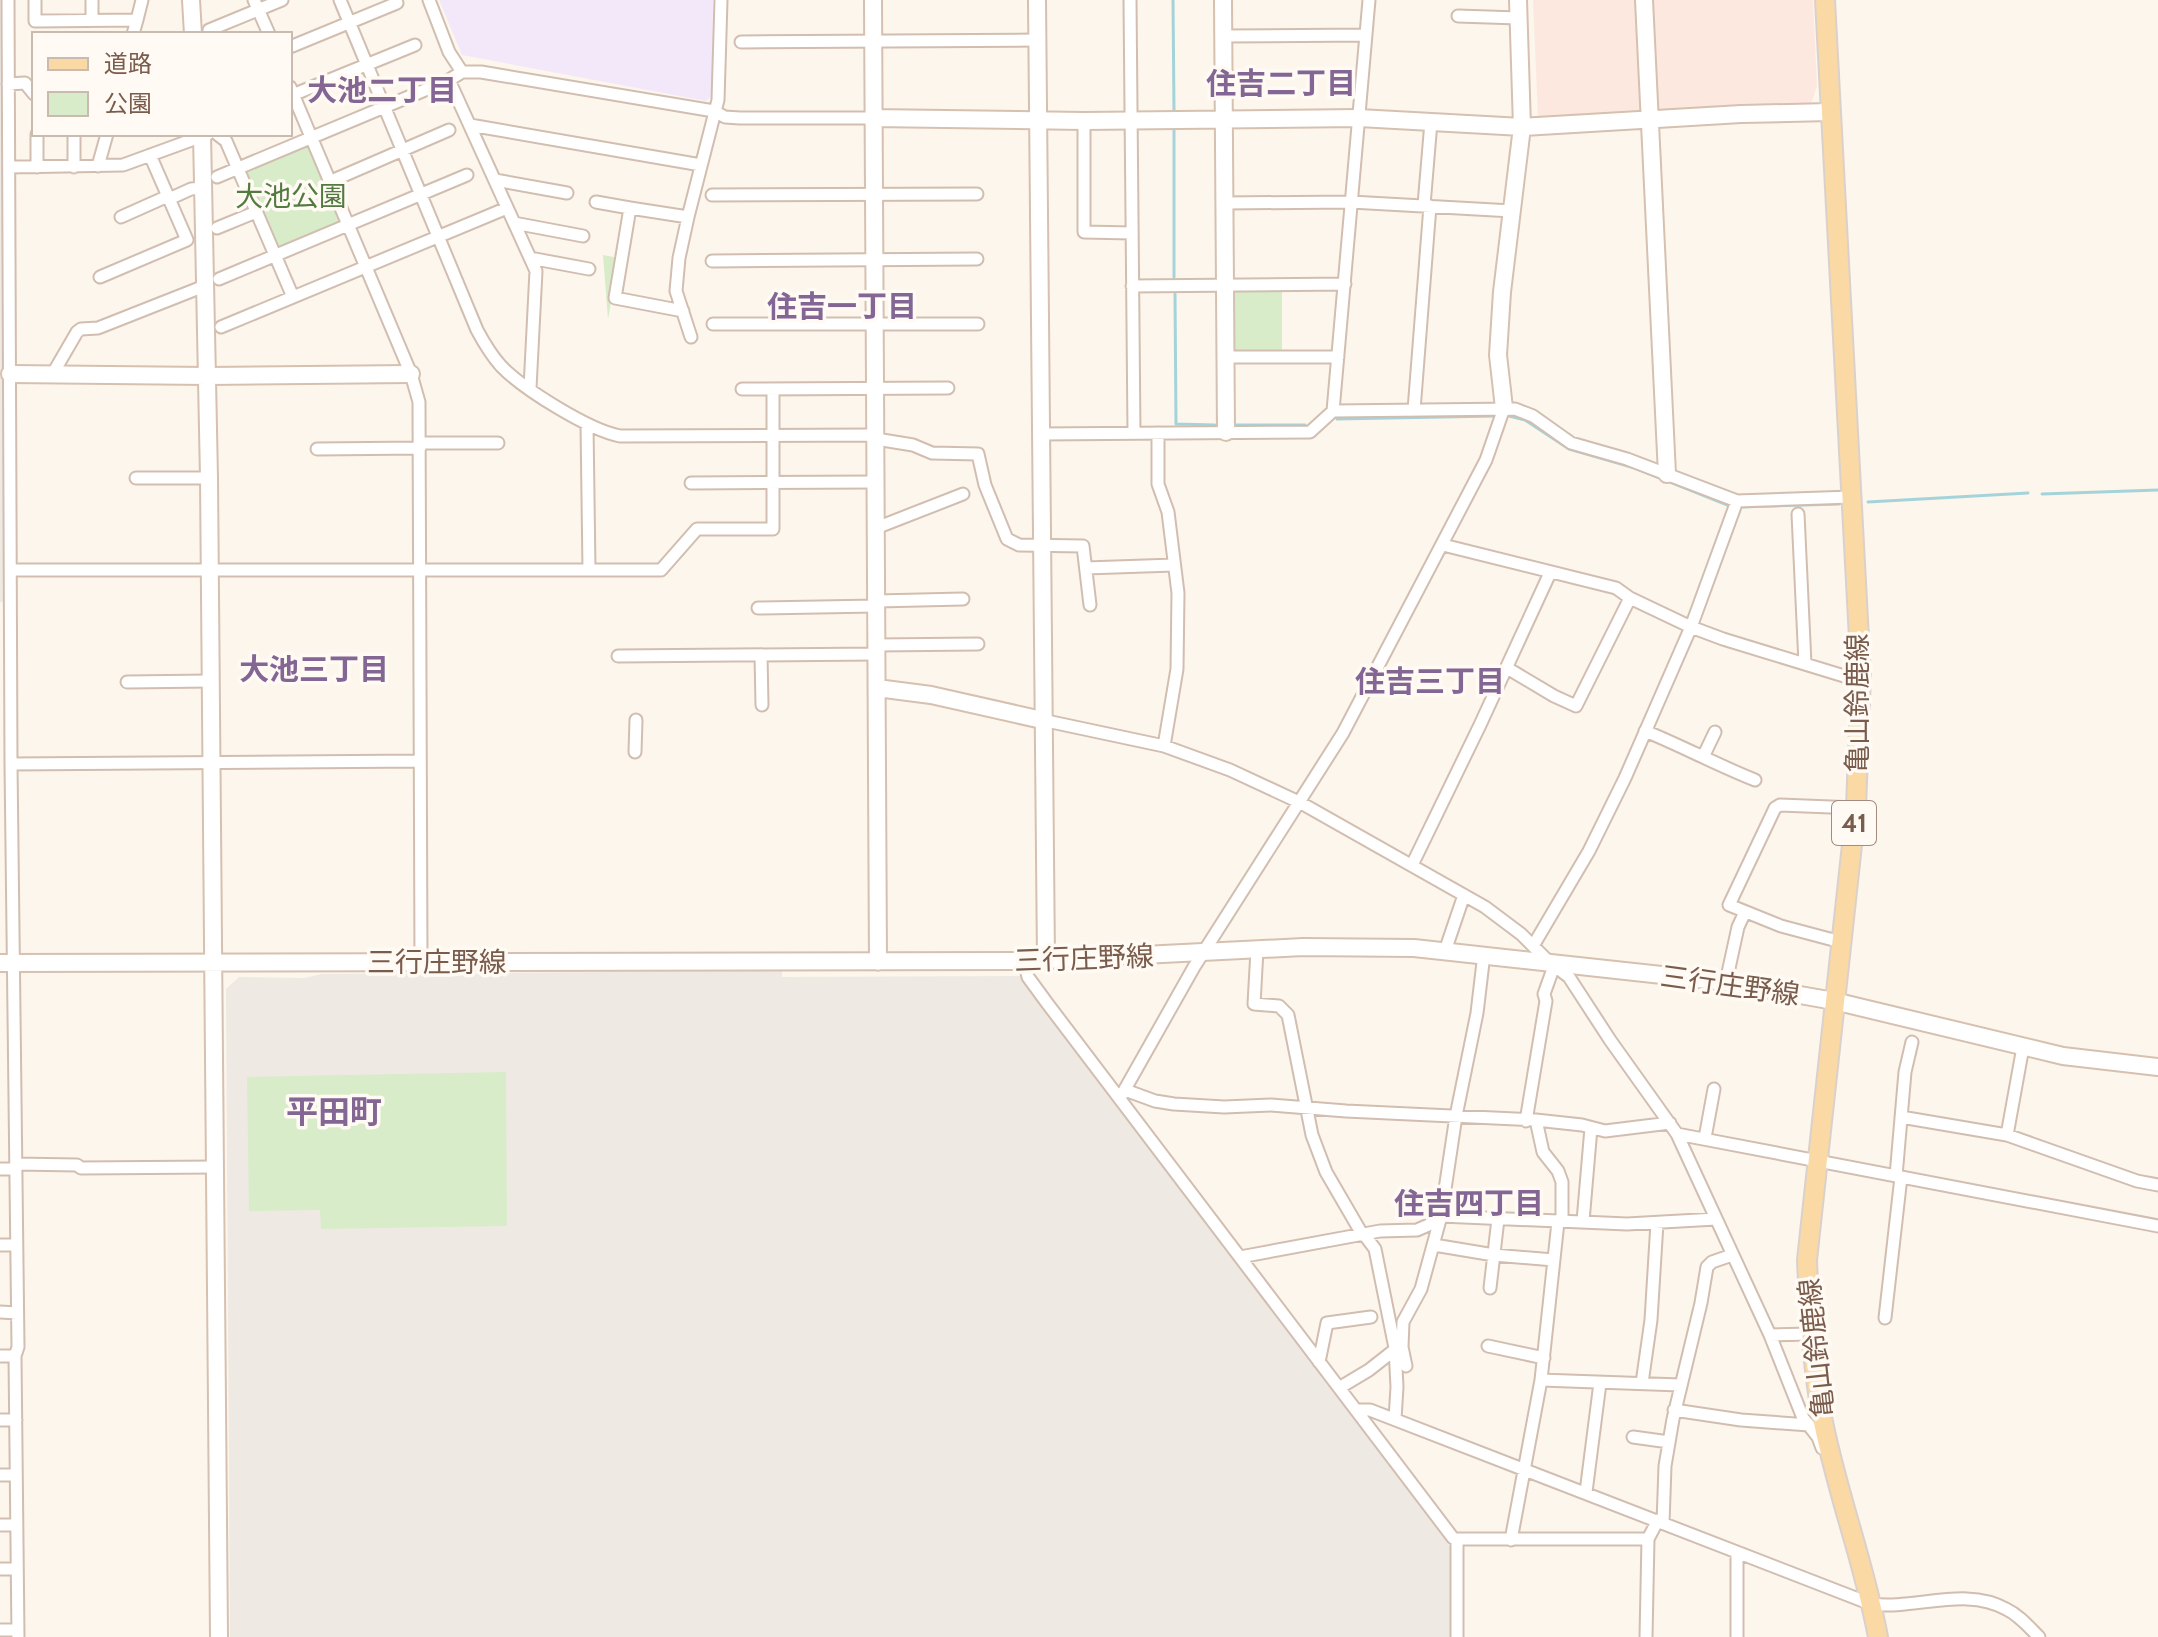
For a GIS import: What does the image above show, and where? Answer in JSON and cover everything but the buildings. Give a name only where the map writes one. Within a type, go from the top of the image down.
[{"type":"main road","name":"亀山鈴鹿線","points":[[1825,0],[1861,676],[1856,808],[1807,1260],[1810,1334],[1821,1413],[1878,1637]]},
{"type":"street","points":[[0,1630],[18,1633],[16,1166],[6,963],[11,764],[8,0]]},
{"type":"street","points":[[35,0],[35,21],[137,20]]},
{"type":"street","points":[[92,0],[92,19]]},
{"type":"street","points":[[134,32],[142,0]]},
{"type":"street","points":[[191,0],[201,32],[257,5],[282,0]]},
{"type":"street","points":[[340,0],[486,348],[503,368],[587,424],[620,436],[876,437],[913,445],[932,453],[978,454],[985,485],[1007,539],[1019,545],[1083,546],[1090,605]]},
{"type":"street","points":[[429,0],[449,52],[462,72]]},
{"type":"street","points":[[691,337],[676,291],[688,217],[718,100],[721,0]]},
{"type":"street","points":[[873,0],[878,962]]},
{"type":"street","points":[[1037,0],[1046,961]]},
{"type":"street","points":[[1130,0],[1134,433]]},
{"type":"street","points":[[1223,0],[1226,432]]},
{"type":"street","points":[[1333,411],[1369,0]]},
{"type":"street","points":[[1123,1094],[1204,953],[1343,733],[1486,460],[1504,408],[1498,355],[1502,292],[1522,127],[1518,0]]},
{"type":"street","points":[[1644,0],[1667,474]]},
{"type":"street","points":[[292,46],[397,3]]},
{"type":"street","points":[[257,5],[268,32]]},
{"type":"street","points":[[1458,16],[1518,18]]},
{"type":"street","points":[[1223,36],[1366,35]]},
{"type":"street","points":[[741,42],[1037,40]]},
{"type":"street","points":[[292,92],[415,45]]},
{"type":"street","points":[[121,217],[210,183],[462,72],[481,72],[740,118],[1084,121],[1359,118],[1522,127],[1830,112]]},
{"type":"street","points":[[449,80],[536,271],[530,388]]},
{"type":"street","points":[[8,84],[25,83],[32,92]]},
{"type":"street","points":[[292,94],[411,374],[419,402],[421,961]]},
{"type":"street","points":[[1084,121],[1084,232],[1132,233]]},
{"type":"street","points":[[1414,410],[1431,122]]},
{"type":"street","points":[[470,125],[701,165]]},
{"type":"street","points":[[329,182],[449,130]]},
{"type":"street","points":[[37,136],[37,167]]},
{"type":"street","points":[[74,136],[74,167]]},
{"type":"street","points":[[98,166],[106,136]]},
{"type":"street","points":[[161,136],[166,148]]},
{"type":"street","points":[[9,167],[123,165],[201,136]]},
{"type":"street","points":[[207,136],[213,282],[208,376],[219,1637]]},
{"type":"street","points":[[212,136],[226,141],[293,297]]},
{"type":"street","points":[[100,277],[187,240],[150,155]]},
{"type":"street","points":[[52,375],[81,329],[98,328],[467,175]]},
{"type":"street","points":[[495,180],[567,193]]},
{"type":"street","points":[[712,195],[977,194]]},
{"type":"street","points":[[596,202],[688,217]]},
{"type":"street","points":[[1224,203],[1351,202],[1512,211]]},
{"type":"street","points":[[221,327],[507,208]]},
{"type":"street","points":[[630,208],[615,298],[683,311]]},
{"type":"street","points":[[217,228],[256,212]]},
{"type":"street","points":[[514,223],[583,236]]},
{"type":"street","points":[[530,258],[589,269]]},
{"type":"street","points":[[712,261],[977,259]]},
{"type":"street","points":[[1132,286],[1345,284]]},
{"type":"street","points":[[713,324],[978,324]]},
{"type":"street","points":[[1225,357],[1338,357]]},
{"type":"street","points":[[10,374],[411,374]]},
{"type":"street","points":[[742,389],[948,388]]},
{"type":"street","points":[[11,570],[661,570],[697,529],[773,529],[773,389]]},
{"type":"street","points":[[1040,434],[1310,432],[1333,411],[1504,408],[1533,416],[1571,443],[1737,501],[1852,497]]},
{"type":"street","points":[[587,424],[589,570]]},
{"type":"street","points":[[1158,433],[1158,484],[1168,512],[1178,593],[1177,669],[1164,746]]},
{"type":"street","points":[[317,449],[498,443]]},
{"type":"street","points":[[136,478],[209,478]]},
{"type":"street","points":[[691,483],[876,482]]},
{"type":"street","points":[[876,528],[963,494]]},
{"type":"street","points":[[1533,946],[1589,851],[1645,731],[1691,627],[1737,501]]},
{"type":"street","points":[[1798,514],[1805,664]]},
{"type":"street","points":[[1443,545],[1616,588],[1630,598],[1691,627],[1844,676],[1861,676]]},
{"type":"street","points":[[1086,568],[1174,565]]},
{"type":"street","points":[[1412,865],[1550,573]]},
{"type":"street","points":[[1507,668],[1576,706],[1630,598]]},
{"type":"street","points":[[758,608],[963,599]]},
{"type":"street","points":[[618,656],[761,655],[978,644]]},
{"type":"street","points":[[761,655],[762,705]]},
{"type":"street","points":[[127,682],[210,681]]},
{"type":"street","points":[[877,688],[931,695],[1164,746],[1230,770],[1301,803],[1503,919],[1569,977],[1677,1134],[1770,1335],[1803,1418],[1822,1448],[1832,1456]]},
{"type":"street","points":[[635,752],[636,720]]},
{"type":"street","points":[[1645,731],[1755,780]]},
{"type":"street","points":[[1703,757],[1715,732]]},
{"type":"street","points":[[11,764],[420,761]]},
{"type":"street","points":[[1841,942],[1781,926],[1729,905],[1775,808],[1780,805],[1856,808]]},
{"type":"street","points":[[1445,951],[1464,895]]},
{"type":"street","points":[[1726,982],[1738,927],[1745,912]]},
{"type":"street","name":"三行庄野線","points":[[6,963],[1046,961],[1362,946],[1484,954],[1726,982],[1834,1001],[2023,1047],[2105,1062],[2158,1067]]},
{"type":"street","points":[[1257,950],[1254,1004],[1279,1006],[1288,1015],[1312,1135],[1326,1172],[1375,1249],[1398,1348],[1406,1366]]},
{"type":"street","points":[[1395,1419],[1398,1348],[1403,1322],[1421,1289],[1440,1218],[1477,1013],[1484,954]]},
{"type":"street","points":[[1024,961],[1028,977],[1123,1094],[1240,1257],[1453,1538],[1648,1539]]},
{"type":"street","points":[[1511,1540],[1541,1380],[1560,1221],[1562,1182],[1558,1171],[1543,1152],[1531,1120],[1546,1001],[1544,994],[1551,964]]},
{"type":"street","points":[[1885,1318],[1899,1177],[1905,1072],[1912,1042]]},
{"type":"street","points":[[2007,1135],[2023,1047]]},
{"type":"street","points":[[1705,1138],[1714,1089]]},
{"type":"street","points":[[1123,1094],[1174,1104],[1306,1107],[1531,1120],[1605,1131],[1670,1123]]},
{"type":"street","points":[[1901,1117],[2007,1135],[2137,1181],[2158,1185]]},
{"type":"street","points":[[1583,1221],[1591,1128]]},
{"type":"street","points":[[1677,1134],[2158,1226]]},
{"type":"street","points":[[0,1169],[77,1165],[81,1168],[215,1167]]},
{"type":"street","points":[[1240,1257],[1363,1234],[1417,1230],[1440,1218],[1657,1223],[1716,1219]]},
{"type":"street","points":[[1490,1288],[1498,1219]]},
{"type":"street","points":[[1642,1383],[1651,1320],[1657,1223]]},
{"type":"street","points":[[0,1245],[16,1245]]},
{"type":"street","points":[[1434,1245],[1494,1255],[1554,1260]]},
{"type":"street","points":[[1646,1637],[1648,1539],[1660,1522],[1674,1410],[1707,1267],[1732,1255]]},
{"type":"street","points":[[0,1312],[17,1313]]},
{"type":"street","points":[[1319,1362],[1327,1323],[1371,1317]]},
{"type":"street","points":[[1770,1335],[1810,1334]]},
{"type":"street","points":[[1488,1346],[1544,1358]]},
{"type":"street","points":[[1339,1388],[1398,1348]]},
{"type":"street","points":[[0,1356],[15,1356]]},
{"type":"street","points":[[1541,1380],[1680,1385]]},
{"type":"street","points":[[1586,1492],[1600,1383]]},
{"type":"street","points":[[1356,1410],[1370,1410],[1395,1419],[1871,1604],[1888,1606],[1985,1600],[2008,1610],[2039,1637]]},
{"type":"street","points":[[1674,1410],[1741,1420],[1809,1425]]},
{"type":"street","points":[[0,1420],[16,1420]]},
{"type":"street","points":[[1633,1437],[1669,1442]]},
{"type":"street","points":[[0,1475],[16,1475]]},
{"type":"street","points":[[0,1525],[16,1525]]},
{"type":"street","points":[[1457,1539],[1457,1637]]},
{"type":"street","points":[[1737,1552],[1737,1637]]},
{"type":"street","points":[[0,1569],[17,1569]]},
{"type":"shaded area","points":[[0,0],[4,0],[7,602],[0,602]]},
{"type":"shaded area","points":[[439,0],[713,0],[712,96],[706,101],[462,55]]},
{"type":"shaded area","points":[[1533,0],[1813,0],[1817,86],[1811,104],[1538,119]]},
{"type":"shaded area","points":[[782,971],[782,977],[1020,976],[1452,1549],[1452,1637],[230,1637],[226,989],[239,977],[304,978],[322,974]]},
{"type":"green space","name":"大池公園","points":[[308,142],[340,220],[279,251],[275,249],[242,172]]},
{"type":"green space","points":[[603,255],[619,258],[608,319]]},
{"type":"green space","points":[[1282,288],[1282,353],[1233,353],[1231,293],[1235,289]]},
{"type":"green space","points":[[506,1072],[507,1226],[321,1229],[320,1210],[249,1211],[247,1077]]},
{"type":"waterway","points":[[1173,0],[1174,112]]},
{"type":"waterway","points":[[1174,129],[1174,277]]},
{"type":"waterway","points":[[1175,294],[1176,424],[1215,425]]},
{"type":"waterway","points":[[1337,419],[1496,416]]},
{"type":"waterway","points":[[1509,416],[1525,420],[1569,449],[1635,468],[1730,506]]},
{"type":"waterway","points":[[1235,425],[1305,425]]},
{"type":"waterway","points":[[2042,494],[2158,490]]},
{"type":"waterway","points":[[1868,502],[2028,493]]},
{"type":"waterway","points":[[1740,507],[1839,504]]},
{"type":"district","name":"住吉二丁目","points":[[1281,83]]},
{"type":"district","name":"大池二丁目","points":[[382,90]]},
{"type":"district","name":"住吉一丁目","points":[[842,306]]},
{"type":"district","name":"大池三丁目","points":[[314,669]]},
{"type":"district","name":"住吉三丁目","points":[[1430,681]]},
{"type":"district","name":"平田町","points":[[334,1111]]},
{"type":"district","name":"住吉四丁目","points":[[1469,1203]]}]
